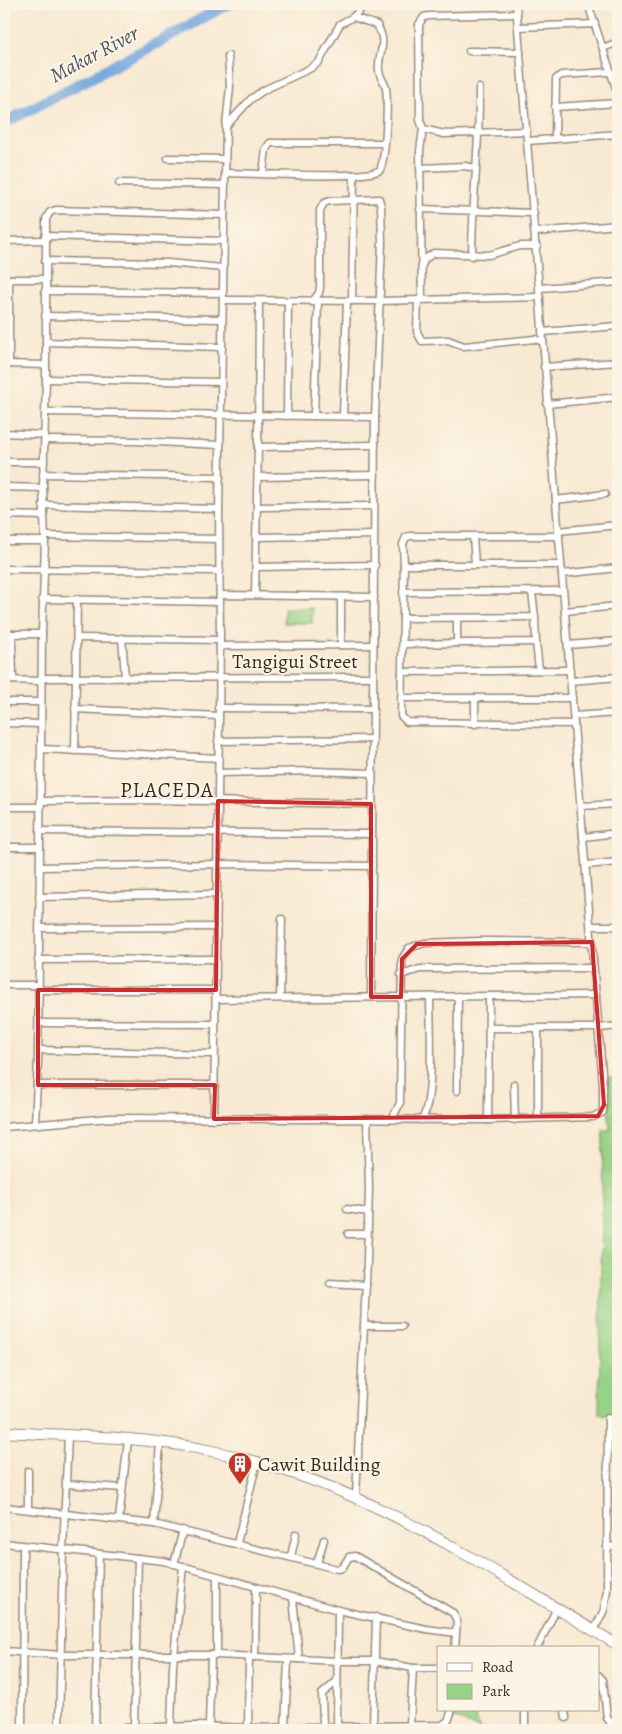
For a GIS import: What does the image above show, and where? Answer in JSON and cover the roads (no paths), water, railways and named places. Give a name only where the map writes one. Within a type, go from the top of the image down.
[{"type":"main road","points":[[4,1432],[128,1440],[207,1450],[257,1462],[315,1480],[356,1496],[420,1528],[618,1645]]},
{"type":"street","points":[[226,126],[258,94],[311,68],[319,62],[340,24],[353,17],[366,4]]},
{"type":"street","points":[[4,1127],[110,1118],[515,1120],[593,1117],[604,1112],[586,864],[544,367],[536,232],[516,4]]},
{"type":"street","points":[[588,4],[610,72],[616,79],[618,94]]},
{"type":"street","points":[[517,14],[429,16],[421,20],[418,28],[420,120],[423,129],[420,168],[420,300],[417,332],[422,341],[448,340],[464,346],[535,339],[543,342]]},
{"type":"street","points":[[225,173],[354,174],[377,173],[380,170],[384,143],[386,92],[379,72],[383,52],[382,34],[377,25],[353,17]]},
{"type":"street","points":[[518,27],[595,24]]},
{"type":"street","points":[[603,48],[618,42]]},
{"type":"street","points":[[469,51],[520,52]]},
{"type":"street","points":[[214,1119],[217,927],[216,834],[220,643],[219,509],[225,159],[230,87],[228,56]]},
{"type":"street","points":[[555,139],[556,79],[561,76],[610,72]]},
{"type":"street","points":[[472,256],[472,211],[480,132],[478,88]]},
{"type":"street","points":[[555,107],[618,103]]},
{"type":"street","points":[[423,129],[444,134],[527,131]]},
{"type":"street","points":[[528,141],[618,134]]},
{"type":"street","points":[[263,174],[266,149],[270,143],[384,143]]},
{"type":"street","points":[[168,158],[225,159]]},
{"type":"street","points":[[420,168],[465,166],[475,168]]},
{"type":"street","points":[[343,416],[350,301],[354,174]]},
{"type":"street","points":[[119,183],[225,185]]},
{"type":"street","points":[[314,416],[315,302],[320,287],[322,206],[326,202],[376,198],[381,202],[381,280],[375,416],[375,565],[371,677],[371,997]]},
{"type":"street","points":[[420,209],[534,213]]},
{"type":"street","points":[[35,1124],[38,1085],[42,599],[45,539],[43,474],[46,412],[45,238],[47,215],[56,210],[224,215]]},
{"type":"street","points":[[536,232],[618,225]]},
{"type":"street","points":[[4,241],[45,238],[224,241]]},
{"type":"street","points":[[421,266],[426,259],[434,254],[489,255],[520,246],[536,246]]},
{"type":"street","points":[[45,261],[168,263],[223,268]]},
{"type":"street","points":[[45,279],[6,279],[6,364],[46,365]]},
{"type":"street","points":[[540,288],[618,282]]},
{"type":"street","points":[[45,290],[223,296],[259,301],[315,302],[540,297]]},
{"type":"street","points":[[255,595],[259,301]]},
{"type":"street","points":[[287,416],[288,301]]},
{"type":"street","points":[[45,316],[222,319]]},
{"type":"street","points":[[542,332],[618,326]]},
{"type":"street","points":[[46,342],[222,347]]},
{"type":"street","points":[[544,367],[618,362]]},
{"type":"street","points":[[46,379],[221,382]]},
{"type":"street","points":[[548,404],[618,397]]},
{"type":"street","points":[[46,412],[375,416]]},
{"type":"street","points":[[4,433],[45,437],[220,445]]},
{"type":"street","points":[[258,447],[375,445]]},
{"type":"street","points":[[4,462],[44,462]]},
{"type":"street","points":[[43,474],[220,477]]},
{"type":"street","points":[[258,477],[375,475]]},
{"type":"street","points":[[4,487],[43,488]]},
{"type":"street","points":[[556,500],[605,494]]},
{"type":"street","points":[[43,505],[219,509]]},
{"type":"street","points":[[257,507],[374,506]]},
{"type":"street","points":[[4,515],[44,516]]},
{"type":"street","points":[[574,724],[407,722],[401,716],[403,544],[406,538],[559,534],[618,525]]},
{"type":"street","points":[[256,537],[374,535]]},
{"type":"street","points":[[474,537],[475,564]]},
{"type":"street","points":[[4,541],[45,539],[219,539]]},
{"type":"street","points":[[256,567],[375,565]]},
{"type":"street","points":[[404,565],[561,565]]},
{"type":"street","points":[[562,574],[618,568]]},
{"type":"street","points":[[4,569],[220,571]]},
{"type":"street","points":[[403,592],[564,591]]},
{"type":"street","points":[[532,592],[539,670]]},
{"type":"street","points":[[42,599],[220,598],[255,595],[374,597]]},
{"type":"street","points":[[341,597],[342,645]]},
{"type":"street","points":[[75,751],[78,638],[77,599]]},
{"type":"street","points":[[565,611],[618,606]]},
{"type":"street","points":[[403,618],[534,617]]},
{"type":"street","points":[[457,618],[457,643]]},
{"type":"street","points":[[4,634],[42,634]]},
{"type":"street","points":[[12,634],[13,680]]},
{"type":"street","points":[[78,638],[122,638],[220,643],[372,645]]},
{"type":"street","points":[[122,638],[125,676]]},
{"type":"street","points":[[568,645],[618,641]]},
{"type":"street","points":[[403,644],[536,642]]},
{"type":"street","points":[[4,660],[12,660]]},
{"type":"street","points":[[402,672],[570,670]]},
{"type":"street","name":"Tangigui Street","points":[[4,680],[125,676],[218,678],[371,677]]},
{"type":"street","points":[[571,681],[618,677]]},
{"type":"street","points":[[401,698],[572,698]]},
{"type":"street","points":[[475,698],[475,724]]},
{"type":"street","points":[[4,702],[41,702]]},
{"type":"street","points":[[75,709],[218,712],[372,709]]},
{"type":"street","points":[[574,716],[618,713]]},
{"type":"street","points":[[4,722],[41,724]]},
{"type":"street","points":[[218,741],[372,739]]},
{"type":"street","points":[[42,749],[218,758]]},
{"type":"street","points":[[218,773],[315,771],[371,773]]},
{"type":"street","points":[[4,807],[41,804],[218,801],[371,804]]},
{"type":"street","points":[[581,806],[618,804]]},
{"type":"street","points":[[40,831],[371,834]]},
{"type":"street","points":[[583,837],[618,833]]},
{"type":"street","points":[[4,847],[40,847]]},
{"type":"street","points":[[586,864],[618,862]]},
{"type":"street","points":[[40,867],[216,864],[372,866]]},
{"type":"street","points":[[39,897],[217,894]]},
{"type":"street","points":[[280,998],[282,919]]},
{"type":"street","points":[[590,926],[618,926]]},
{"type":"street","points":[[39,928],[217,927]]},
{"type":"street","points":[[392,1120],[400,1103],[401,974],[404,953],[417,944],[479,941],[592,942]]},
{"type":"street","points":[[38,960],[216,959]]},
{"type":"street","points":[[401,974],[420,969],[594,968]]},
{"type":"street","points":[[4,985],[38,988],[216,990]]},
{"type":"street","points":[[216,999],[596,995]]},
{"type":"street","points":[[457,1091],[458,996]]},
{"type":"street","points":[[488,1120],[489,996]]},
{"type":"street","points":[[422,1120],[428,1099],[430,997]]},
{"type":"street","points":[[38,1023],[215,1024]]},
{"type":"street","points":[[489,1028],[599,1028],[618,1026]]},
{"type":"street","points":[[538,1028],[538,1118]]},
{"type":"street","points":[[38,1050],[214,1054]]},
{"type":"street","points":[[514,1084],[515,1120]]},
{"type":"street","points":[[38,1085],[215,1085]]},
{"type":"street","points":[[356,1496],[366,1285],[368,1212],[367,1119]]},
{"type":"street","points":[[347,1209],[368,1212]]},
{"type":"street","points":[[348,1234],[367,1234]]},
{"type":"street","points":[[330,1283],[366,1285]]},
{"type":"street","points":[[364,1326],[402,1326]]},
{"type":"street","points":[[594,1630],[606,1602],[608,1418]]},
{"type":"street","points":[[59,1730],[68,1435]]},
{"type":"street","points":[[119,1519],[128,1440]]},
{"type":"street","points":[[154,1524],[160,1443]]},
{"type":"street","points":[[237,1543],[257,1462]]},
{"type":"street","points":[[28,1471],[28,1508]]},
{"type":"street","points":[[67,1484],[122,1488]]},
{"type":"street","points":[[4,1507],[65,1512],[154,1524],[340,1569],[349,1557],[355,1556],[453,1612],[456,1618],[455,1646]]},
{"type":"street","points":[[174,1564],[183,1530]]},
{"type":"street","points":[[291,1556],[296,1534]]},
{"type":"street","points":[[317,1564],[324,1540]]},
{"type":"street","points":[[4,1543],[138,1558],[174,1564],[338,1610],[376,1617],[426,1630],[456,1633]]},
{"type":"street","points":[[22,1730],[23,1546]]},
{"type":"street","points":[[607,1547],[618,1546]]},
{"type":"street","points":[[95,1729],[99,1554]]},
{"type":"street","points":[[134,1729],[138,1558]]},
{"type":"street","points":[[171,1726],[174,1656],[183,1566]]},
{"type":"street","points":[[209,1726],[217,1577]]},
{"type":"street","points":[[248,1728],[256,1587]]},
{"type":"street","points":[[293,1598],[299,1659]]},
{"type":"street","points":[[538,1646],[557,1608]]},
{"type":"street","points":[[337,1726],[338,1610]]},
{"type":"street","points":[[373,1726],[376,1617]]},
{"type":"street","points":[[4,1651],[62,1655],[214,1655],[375,1661],[413,1668],[437,1668]]},
{"type":"street","points":[[285,1728],[288,1659]]},
{"type":"street","points":[[410,1724],[413,1668]]},
{"type":"street","points":[[600,1677],[603,1680],[607,1718],[610,1722],[618,1724]]},
{"type":"street","points":[[323,1727],[322,1694],[336,1682]]},
{"type":"street","points":[[48,1730],[134,1729],[171,1726],[285,1728],[444,1724],[451,1712]]},
{"type":"street","points":[[525,1712],[525,1725]]},
{"type":"street","points":[[565,1712],[566,1718]]},
{"type":"waterway","name":"Makar River","points":[[4,123],[228,4]]},
{"type":"place","name":"Cawit Building","points":[[240,1485]]},
{"type":"district","name":"PLACEDA","points":[[167,790]]}]
